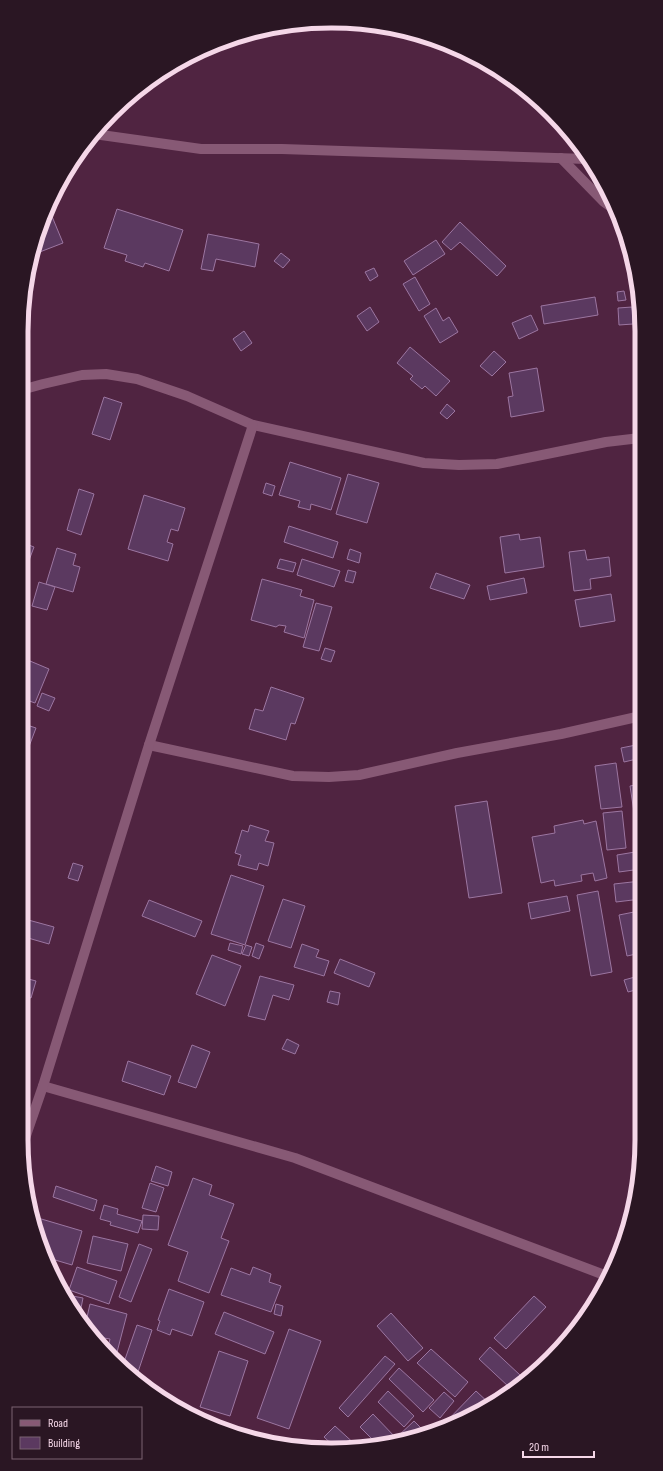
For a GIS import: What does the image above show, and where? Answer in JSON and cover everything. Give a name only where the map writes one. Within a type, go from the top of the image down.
[{"type":"street","points":[[100,135],[201,149],[282,149],[581,159]]},
{"type":"street","points":[[561,158],[607,204]]},
{"type":"street","points":[[28,388],[82,375],[106,374],[137,379],[188,396],[253,425],[424,463],[459,465],[497,464],[606,442],[635,439]]},
{"type":"street","points":[[28,1130],[43,1086],[149,745],[253,425]]},
{"type":"street","points":[[149,745],[293,776],[352,776],[457,752],[561,734],[635,717]]},
{"type":"street","points":[[43,1086],[295,1158],[604,1275]]},
{"type":"building","points":[[117,209],[183,230],[169,271],[145,263],[143,267],[125,261],[127,255],[104,248]]},
{"type":"building","points":[[51,215],[63,243],[38,253]]},
{"type":"building","points":[[460,222],[506,266],[497,276],[460,242],[451,250],[442,242]]},
{"type":"building","points":[[208,234],[259,244],[255,267],[216,259],[213,271],[201,269]]},
{"type":"building","points":[[436,240],[445,254],[413,275],[404,261]]},
{"type":"building","points":[[281,253],[290,260],[283,268],[274,261]]},
{"type":"building","points":[[374,268],[378,276],[370,281],[365,272]]},
{"type":"building","points":[[415,277],[430,304],[419,311],[403,284]]},
{"type":"building","points":[[624,291],[626,300],[618,301],[617,292]]},
{"type":"building","points":[[595,297],[598,315],[544,324],[541,306]]},
{"type":"building","points":[[370,307],[379,322],[367,331],[357,316]]},
{"type":"building","points":[[632,307],[633,324],[619,325],[618,308]]},
{"type":"building","points":[[436,308],[443,321],[449,317],[458,332],[440,343],[424,316]]},
{"type":"building","points":[[531,315],[538,330],[519,339],[512,323]]},
{"type":"building","points":[[244,331],[252,343],[241,351],[233,339]]},
{"type":"building","points":[[410,347],[450,381],[436,396],[425,386],[422,389],[410,379],[413,376],[397,363]]},
{"type":"building","points":[[494,351],[506,362],[492,376],[480,366]]},
{"type":"building","points":[[537,368],[544,411],[511,417],[508,397],[513,396],[509,373]]},
{"type":"building","points":[[104,397],[122,403],[110,440],[92,434]]},
{"type":"building","points":[[447,404],[455,411],[447,419],[440,413]]},
{"type":"building","points":[[290,462],[341,478],[331,510],[311,504],[310,510],[298,507],[300,501],[279,495]]},
{"type":"building","points":[[348,474],[379,483],[367,523],[336,514]]},
{"type":"building","points":[[266,483],[275,486],[272,496],[263,493]]},
{"type":"building","points":[[79,489],[94,494],[81,535],[67,530]]},
{"type":"building","points":[[144,495],[185,508],[178,531],[171,529],[167,542],[173,544],[168,561],[128,549]]},
{"type":"building","points":[[289,526],[338,542],[333,558],[284,542]]},
{"type":"building","points":[[519,534],[520,540],[540,537],[544,567],[505,573],[500,537]]},
{"type":"building","points":[[28,545],[34,547],[28,563]]},
{"type":"building","points":[[57,548],[76,554],[73,565],[80,567],[73,592],[46,584]]},
{"type":"building","points":[[350,549],[361,553],[359,563],[347,559]]},
{"type":"building","points":[[585,550],[587,560],[609,557],[611,576],[590,579],[591,589],[574,591],[569,552]]},
{"type":"building","points":[[280,559],[296,563],[293,572],[277,568]]},
{"type":"building","points":[[302,559],[340,571],[334,587],[297,575]]},
{"type":"building","points":[[348,570],[356,572],[353,583],[345,581]]},
{"type":"building","points":[[436,573],[470,585],[464,599],[430,588]]},
{"type":"building","points":[[524,578],[527,593],[490,600],[487,586]]},
{"type":"building","points":[[262,579],[302,590],[300,596],[314,600],[304,638],[284,632],[286,626],[279,625],[276,627],[251,620]]},
{"type":"building","points":[[39,582],[55,587],[47,610],[32,606]]},
{"type":"building","points":[[611,594],[615,621],[580,627],[575,600]]},
{"type":"building","points":[[316,603],[332,607],[319,651],[303,647]]},
{"type":"building","points":[[325,648],[335,651],[331,662],[321,659]]},
{"type":"building","points":[[30,661],[49,669],[35,703],[28,700],[28,666]]},
{"type":"building","points":[[271,687],[304,698],[295,724],[291,723],[286,740],[249,729],[255,709],[263,711]]},
{"type":"building","points":[[42,693],[55,698],[49,711],[37,706]]},
{"type":"building","points":[[28,725],[36,728],[28,749]]},
{"type":"building","points":[[635,745],[635,759],[624,762],[621,748]]},
{"type":"building","points":[[616,763],[622,807],[601,809],[595,766]]},
{"type":"building","points":[[635,785],[635,818],[630,786]]},
{"type":"building","points":[[487,801],[502,893],[469,898],[455,806]]},
{"type":"building","points":[[622,811],[626,848],[607,850],[603,813]]},
{"type":"building","points":[[583,820],[584,824],[596,821],[607,878],[595,881],[593,873],[581,875],[582,881],[555,886],[554,880],[541,883],[532,837],[555,833],[554,826]]},
{"type":"building","points":[[250,825],[269,831],[265,841],[274,843],[268,866],[259,863],[257,870],[238,865],[241,855],[235,853],[242,830],[248,832]]},
{"type":"building","points":[[635,852],[635,870],[619,872],[617,855]]},
{"type":"building","points":[[73,863],[83,866],[78,881],[68,878]]},
{"type":"building","points":[[231,875],[264,886],[245,945],[211,934]]},
{"type":"building","points":[[635,882],[635,900],[616,902],[614,884]]},
{"type":"building","points":[[598,891],[612,972],[591,976],[577,895]]},
{"type":"building","points":[[567,896],[570,911],[531,919],[528,903]]},
{"type":"building","points":[[283,899],[305,906],[291,948],[268,941]]},
{"type":"building","points":[[149,900],[202,921],[195,937],[142,916]]},
{"type":"building","points":[[634,912],[635,954],[627,956],[619,915]]},
{"type":"building","points":[[28,920],[54,927],[49,944],[28,938]]},
{"type":"building","points":[[230,943],[243,946],[241,954],[228,950]]},
{"type":"building","points":[[256,943],[264,946],[259,959],[252,956]]},
{"type":"building","points":[[302,944],[319,950],[316,957],[329,961],[324,976],[294,967]]},
{"type":"building","points":[[246,945],[252,947],[249,956],[242,954]]},
{"type":"building","points":[[212,955],[241,966],[225,1006],[196,994]]},
{"type":"building","points":[[340,959],[375,973],[369,987],[334,973]]},
{"type":"building","points":[[260,976],[294,985],[289,1000],[273,995],[265,1020],[248,1016]]},
{"type":"building","points":[[635,977],[635,990],[628,992],[624,980]]},
{"type":"building","points":[[28,979],[36,981],[31,998],[28,997]]},
{"type":"building","points":[[330,991],[340,993],[338,1005],[327,1002]]},
{"type":"building","points":[[287,1039],[299,1045],[295,1054],[282,1049]]},
{"type":"building","points":[[192,1045],[210,1052],[196,1088],[178,1082]]},
{"type":"building","points":[[128,1061],[171,1076],[164,1095],[122,1081]]},
{"type":"building","points":[[156,1166],[172,1172],[168,1186],[151,1181]]},
{"type":"building","points":[[193,1178],[212,1185],[209,1195],[234,1204],[221,1238],[229,1241],[209,1293],[178,1281],[188,1252],[168,1245]]},
{"type":"building","points":[[150,1183],[164,1188],[156,1212],[142,1208]]},
{"type":"building","points":[[56,1186],[97,1200],[94,1211],[53,1197]]},
{"type":"building","points":[[104,1205],[118,1209],[117,1214],[142,1221],[138,1233],[110,1225],[111,1222],[100,1219]]},
{"type":"building","points":[[143,1215],[159,1216],[158,1230],[142,1229]]},
{"type":"building","points":[[38,1218],[82,1231],[72,1265],[52,1259]]},
{"type":"building","points":[[93,1236],[128,1244],[121,1271],[87,1263]]},
{"type":"building","points":[[139,1244],[152,1249],[131,1302],[119,1297]]},
{"type":"building","points":[[77,1267],[117,1281],[109,1304],[69,1290]]},
{"type":"building","points":[[253,1267],[271,1274],[269,1282],[281,1286],[271,1312],[221,1295],[231,1268],[250,1275]]},
{"type":"building","points":[[169,1289],[204,1302],[192,1336],[172,1329],[170,1335],[157,1330],[160,1321],[158,1320]]},
{"type":"building","points":[[72,1296],[83,1298],[81,1310]]},
{"type":"building","points":[[534,1296],[546,1307],[506,1349],[494,1338]]},
{"type":"building","points":[[90,1304],[127,1314],[117,1354],[108,1345],[110,1339],[104,1338],[103,1340],[87,1318]]},
{"type":"building","points":[[276,1304],[283,1306],[281,1316],[274,1314]]},
{"type":"building","points":[[224,1312],[274,1332],[265,1354],[215,1334]]},
{"type":"building","points":[[391,1313],[423,1348],[408,1361],[377,1326]]},
{"type":"building","points":[[137,1325],[152,1330],[138,1373],[124,1361]]},
{"type":"building","points":[[289,1329],[321,1341],[289,1429],[257,1418]]},
{"type":"building","points":[[490,1347],[520,1375],[508,1386],[479,1359]]},
{"type":"building","points":[[431,1349],[468,1382],[455,1397],[417,1363]]},
{"type":"building","points":[[219,1351],[248,1361],[230,1416],[200,1407]]},
{"type":"building","points":[[385,1356],[395,1364],[348,1417],[339,1408]]},
{"type":"building","points":[[399,1368],[434,1400],[423,1412],[389,1379]]},
{"type":"building","points":[[388,1391],[414,1416],[404,1427],[378,1402]]},
{"type":"building","points":[[476,1391],[486,1400],[466,1412],[448,1420]]},
{"type":"building","points":[[444,1392],[454,1401],[440,1418],[429,1408]]},
{"type":"building","points":[[373,1414],[394,1436],[373,1440],[360,1427]]},
{"type":"building","points":[[414,1421],[422,1429],[399,1435]]},
{"type":"building","points":[[335,1426],[352,1442],[330,1443],[324,1437]]}]
